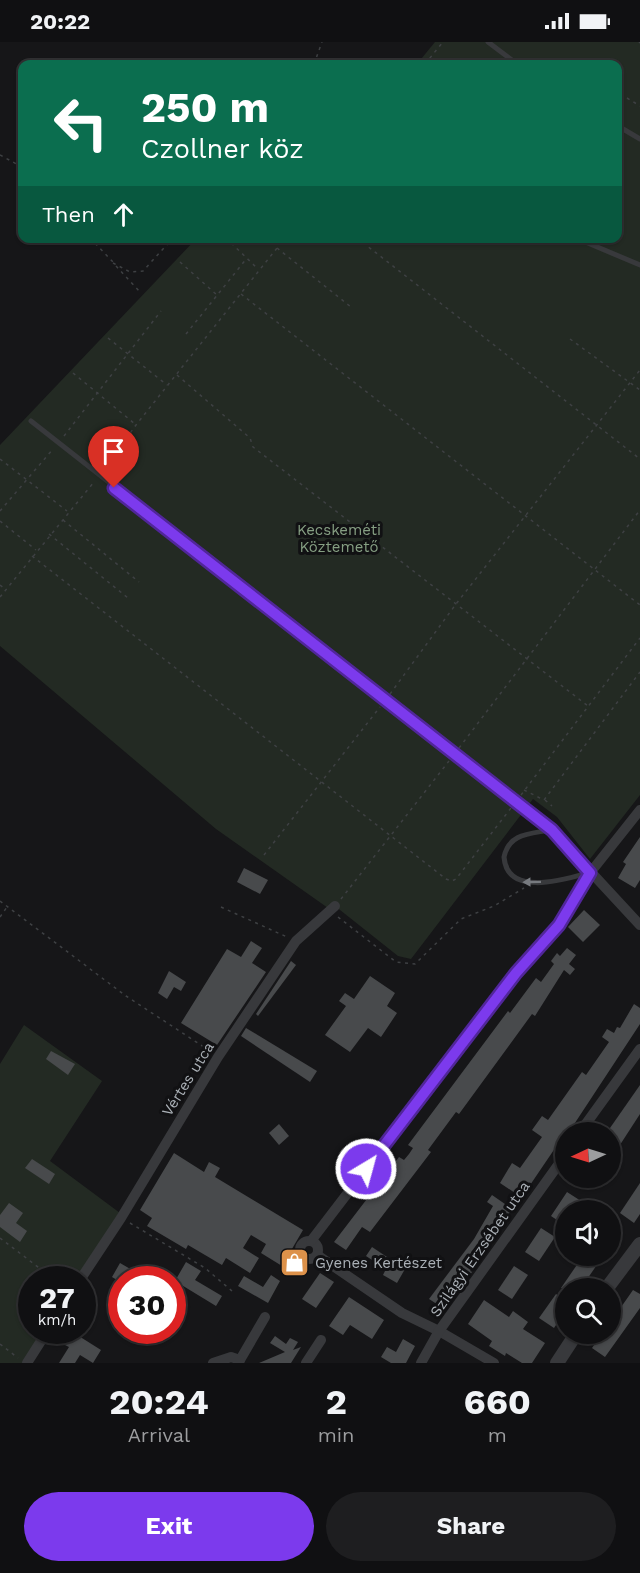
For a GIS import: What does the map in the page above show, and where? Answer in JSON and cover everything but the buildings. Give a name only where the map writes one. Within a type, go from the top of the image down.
[{"type":"street","points":[[526,810],[552,830],[640,926]]},
{"type":"street","points":[[317,1255],[308,1259],[301,1255],[300,1246],[311,1241],[516,973],[559,925],[590,873],[640,810]]},
{"type":"street","name":"Vértes utca","points":[[89,1266],[121,1218],[218,1057],[296,941],[335,906]]},
{"type":"street","points":[[587,1122],[640,1049]]},
{"type":"street","name":"Szilágyi Erzsébet utca","points":[[421,1363],[440,1331],[555,1169]]},
{"type":"street","points":[[311,1241],[317,1245],[317,1255]]},
{"type":"street","points":[[614,1278],[640,1244]]},
{"type":"street","points":[[317,1255],[402,1313],[440,1331],[487,1361]]},
{"type":"street","points":[[213,1363],[231,1358],[240,1362],[265,1317]]},
{"type":"street","points":[[306,1363],[321,1340]]},
{"type":"street","points":[[26,1363],[39,1344]]},
{"type":"street","points":[[557,1363],[569,1344]]},
{"type":"lane","points":[[488,42],[512,60]]},
{"type":"lane","points":[[622,129],[640,140]]},
{"type":"lane","points":[[588,243],[640,265]]},
{"type":"lane","points":[[31,421],[526,810]]},
{"type":"lane","points":[[552,830],[521,835],[511,841],[505,851],[505,863],[510,874],[519,881],[530,883],[590,873]]},
{"type":"path","points":[[315,60],[322,42]]},
{"type":"path","points":[[428,60],[443,42]]},
{"type":"path","points":[[627,98],[640,106]]},
{"type":"path","points":[[0,154],[18,165]]},
{"type":"path","points":[[95,243],[140,292]]},
{"type":"path","points":[[113,263],[129,272],[143,272],[169,243]]},
{"type":"path","points":[[231,243],[260,270]]},
{"type":"path","points":[[0,597],[49,534],[99,476],[167,385],[281,243]]},
{"type":"path","points":[[363,243],[640,459]]},
{"type":"path","points":[[277,248],[351,307]]},
{"type":"path","points":[[186,334],[247,258]]},
{"type":"path","points":[[180,262],[218,295]]},
{"type":"path","points":[[241,294],[640,605]]},
{"type":"path","points":[[0,511],[59,443],[161,311]]},
{"type":"path","points":[[108,338],[167,385]]},
{"type":"path","points":[[570,339],[640,390]]},
{"type":"path","points":[[264,855],[321,784],[456,604],[640,370]]},
{"type":"path","points":[[73,373],[136,425]]},
{"type":"path","points":[[177,375],[250,438],[253,447],[588,706]]},
{"type":"path","points":[[0,459],[68,512]]},
{"type":"path","points":[[530,883],[521,891],[494,906],[461,919],[415,964],[396,962],[337,917],[335,906],[640,510]]},
{"type":"path","points":[[62,519],[140,582]]},
{"type":"path","points":[[0,520],[36,550]]},
{"type":"path","points":[[49,534],[128,598]]},
{"type":"path","points":[[32,556],[436,873],[452,881],[516,802],[640,638]]},
{"type":"path","points":[[0,585],[6,590]]},
{"type":"path","points":[[544,800],[640,672]]},
{"type":"path","points":[[524,790],[552,806]]},
{"type":"path","points":[[0,901],[126,996],[218,1057]]},
{"type":"path","points":[[0,917],[7,907]]},
{"type":"path","points":[[221,907],[296,941]]},
{"type":"path","points":[[121,1218],[205,1268],[232,1291]]},
{"type":"path","points":[[0,1238],[37,1266]]},
{"type":"path","points":[[0,1344],[26,1363]]},
{"type":"green space","name":"Kecskeméti Köztemető","points":[[435,42],[640,42],[640,795],[590,859],[557,817],[533,799],[411,959],[398,956],[335,906],[328,908],[216,829],[0,646],[0,445],[192,243],[622,243],[622,60],[420,60]]},
{"type":"green space","points":[[24,1025],[102,1081],[50,1161],[120,1213],[85,1266],[18,1266],[18,1344],[34,1344],[22,1363],[0,1363],[0,1064]]},
{"type":"place","name":"Gyenes Kertészet","points":[[294,1263]]},
{"type":"route","points":[[114,488],[552,830],[590,873],[559,925],[516,973],[366,1169]]}]
